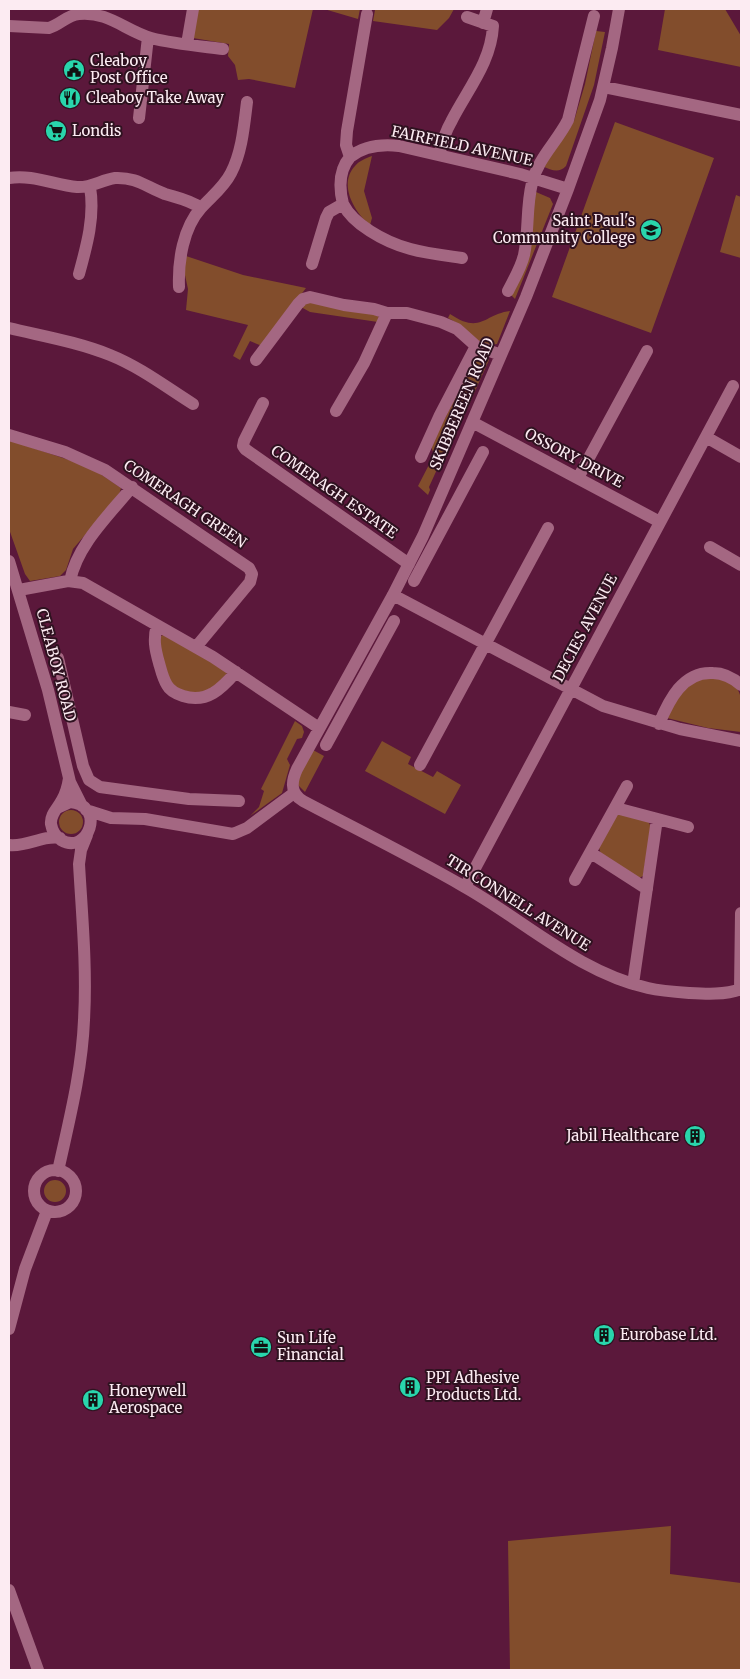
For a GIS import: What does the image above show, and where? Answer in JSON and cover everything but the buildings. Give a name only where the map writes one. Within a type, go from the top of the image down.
[{"type":"street","points":[[187,44],[193,9]]},
{"type":"street","points":[[483,23],[487,9]]},
{"type":"street","name":"SKIBBEREEN ROAD","points":[[294,793],[292,786],[295,774],[393,595],[435,510],[541,261],[604,87],[619,9]]},
{"type":"street","points":[[9,26],[49,28],[55,26],[65,13],[101,12],[148,37],[223,49]]},
{"type":"street","points":[[367,14],[347,132],[346,145],[350,157],[345,165],[341,181],[340,190],[343,204],[351,216],[360,224],[392,244],[415,251],[462,258]]},
{"type":"street","points":[[508,290],[518,273],[524,256],[530,195],[534,178],[540,161],[568,120],[594,16]]},
{"type":"street","points":[[439,155],[450,123],[477,78],[489,50],[493,26],[467,17]]},
{"type":"street","points":[[139,118],[148,37]]},
{"type":"street","points":[[604,87],[741,115]]},
{"type":"street","points":[[179,287],[179,267],[183,247],[192,223],[201,208],[222,187],[232,172],[242,138],[247,102]]},
{"type":"street","name":"FAIRFIELD AVENUE","points":[[350,157],[366,148],[385,145],[406,148],[534,178],[568,189]]},
{"type":"street","points":[[9,178],[21,177],[73,186],[90,186],[114,178],[136,180],[165,194],[190,201],[201,208]]},
{"type":"street","points":[[80,274],[91,218],[90,186]]},
{"type":"street","points":[[312,264],[326,218],[333,210],[343,204]]},
{"type":"street","points":[[256,360],[298,304],[305,298],[312,297],[344,306],[374,309],[387,313],[407,313],[445,323],[457,329],[476,346],[501,355]]},
{"type":"street","points":[[336,411],[364,363],[387,313]]},
{"type":"street","points":[[9,328],[109,354],[149,376],[193,404]]},
{"type":"street","points":[[421,457],[440,415],[476,346]]},
{"type":"street","points":[[578,478],[647,351]]},
{"type":"street","name":"DECIES AVENUE","points":[[465,887],[733,386]]},
{"type":"street","name":"COMERAGH ESTATE","points":[[263,403],[243,446],[250,453],[409,564]]},
{"type":"street","name":"OSSORY DRIVE","points":[[472,422],[660,522]]},
{"type":"street","name":"COMERAGH GREEN","points":[[9,435],[41,443],[80,457],[105,470],[245,565],[251,572],[248,585],[196,647]]},
{"type":"street","points":[[706,437],[741,457]]},
{"type":"street","points":[[414,581],[483,452]]},
{"type":"street","points":[[70,581],[82,548],[132,487]]},
{"type":"street","points":[[435,510],[448,517]]},
{"type":"street","points":[[420,765],[548,528]]},
{"type":"street","points":[[710,547],[741,565]]},
{"type":"street","name":"CLEABOY ROAD","points":[[9,561],[48,690],[69,778],[75,795],[84,808]]},
{"type":"street","points":[[19,590],[70,581],[87,585],[196,647],[319,728]]},
{"type":"street","points":[[393,595],[570,690],[611,709],[659,724],[741,741]]},
{"type":"street","points":[[326,745],[394,622]]},
{"type":"street","points":[[157,624],[154,636],[155,647],[166,684],[175,693],[191,698],[209,696],[236,672]]},
{"type":"street","points":[[58,658],[84,772],[95,785],[107,789],[174,797],[239,802]]},
{"type":"street","points":[[351,672],[363,678]]},
{"type":"street","points":[[659,724],[676,692],[694,676],[706,673],[720,673],[741,685]]},
{"type":"street","points":[[48,690],[64,686]]},
{"type":"street","points":[[9,712],[25,715]]},
{"type":"street","points":[[32,842],[46,830],[66,791],[69,778]]},
{"type":"street","points":[[575,880],[627,786]]},
{"type":"street","points":[[79,864],[74,852],[53,831],[54,814],[65,803],[70,802],[111,818],[140,819],[233,834],[246,828],[294,793]]},
{"type":"street","name":"TIR CONNELL AVENUE","points":[[294,793],[302,801],[465,887],[577,959],[601,971],[633,984],[658,990],[712,994],[727,993],[741,989]]},
{"type":"street","points":[[58,1171],[79,1070],[84,1022],[85,960],[79,864],[81,850],[91,819],[84,808]]},
{"type":"street","points":[[616,808],[688,827]]},
{"type":"street","points":[[9,845],[21,845],[48,838],[76,842],[98,823],[111,818]]},
{"type":"street","points":[[633,984],[657,819]]},
{"type":"street","points":[[590,853],[647,889]]},
{"type":"street","points":[[741,913],[741,989]]},
{"type":"street","points":[[58,1171],[64,1173],[74,1182],[76,1196],[71,1205],[63,1211],[47,1211],[36,1198],[36,1185],[44,1174],[58,1171]]},
{"type":"street","points":[[9,1329],[25,1269],[47,1211]]},
{"type":"street","points":[[9,1590],[38,1670]]},
{"type":"shaded area","points":[[198,9],[313,9],[295,88],[249,79],[238,80],[235,65],[228,56],[229,44],[193,38]]},
{"type":"shaded area","points":[[324,9],[360,9],[358,19]]},
{"type":"shaded area","points":[[368,9],[454,9],[449,18],[437,30],[373,21],[375,10]]},
{"type":"shaded area","points":[[665,9],[725,9],[741,36],[741,67],[658,50]]},
{"type":"shaded area","points":[[596,31],[605,32],[594,85],[566,166],[558,171],[552,170],[542,166],[574,121],[585,84]]},
{"type":"shaded area","points":[[615,122],[714,158],[651,333],[552,297]]},
{"type":"shaded area","points":[[372,156],[364,191],[372,218],[370,225],[359,213],[350,197],[348,181],[350,173],[357,164]]},
{"type":"shaded area","points":[[536,192],[550,198],[553,204],[515,299],[511,295]]},
{"type":"shaded area","points":[[736,195],[741,197],[741,258],[720,252]]},
{"type":"shaded area","points":[[186,256],[243,275],[306,288],[262,346],[250,341],[240,360],[233,356],[248,325],[186,310],[188,289],[183,266]]},
{"type":"shaded area","points":[[306,302],[377,313],[379,318],[378,322],[310,312],[301,307]]},
{"type":"shaded area","points":[[510,311],[497,344],[491,345],[482,343],[459,324],[448,318],[450,314],[460,320],[476,323]]},
{"type":"shaded area","points":[[480,354],[489,360],[454,438],[449,443],[429,487],[428,495],[418,486],[434,455],[431,446],[476,356]]},
{"type":"shaded area","points":[[9,440],[90,467],[121,488],[119,495],[73,549],[66,570],[60,576],[30,581],[25,574],[9,529]]},
{"type":"shaded area","points":[[164,634],[228,672],[214,686],[198,693],[176,688],[168,677],[159,643],[160,637]]},
{"type":"shaded area","points":[[699,676],[728,681],[738,690],[742,704],[741,732],[708,728],[667,718],[678,695]]},
{"type":"shaded area","points":[[295,721],[302,726],[304,732],[302,738],[297,739],[287,759],[290,765],[282,793],[250,816],[259,807],[264,791],[261,789]]},
{"type":"shaded area","points":[[382,741],[411,757],[408,764],[433,777],[437,771],[461,785],[445,814],[365,771]]},
{"type":"shaded area","points":[[313,750],[324,756],[305,792],[298,785],[298,778]]},
{"type":"shaded area","points":[[71,810],[80,813],[83,822],[80,831],[71,834],[62,831],[59,822],[62,813]]},
{"type":"shaded area","points":[[623,814],[648,821],[651,827],[643,876],[637,879],[601,855],[599,847],[617,815]]},
{"type":"shaded area","points":[[55,1180],[63,1183],[66,1191],[63,1199],[55,1202],[47,1199],[44,1191],[47,1183]]},
{"type":"shaded area","points":[[671,1526],[670,1574],[741,1583],[741,1670],[510,1670],[508,1541]]},
{"type":"place","name":"Cleaboy Post Office","points":[[74,70]]},
{"type":"place","name":"Cleaboy Take Away","points":[[70,98]]},
{"type":"place","name":"Londis","points":[[56,131]]},
{"type":"place","name":"Saint Paul's Community College","points":[[651,230]]},
{"type":"place","name":"Jabil Healthcare","points":[[695,1136]]},
{"type":"place","name":"Eurobase Ltd.","points":[[604,1335]]},
{"type":"place","name":"Sun Life Financial","points":[[261,1347]]},
{"type":"place","name":"PPI Adhesive Products Ltd.","points":[[410,1387]]},
{"type":"place","name":"Honeywell Aerospace","points":[[93,1400]]}]
